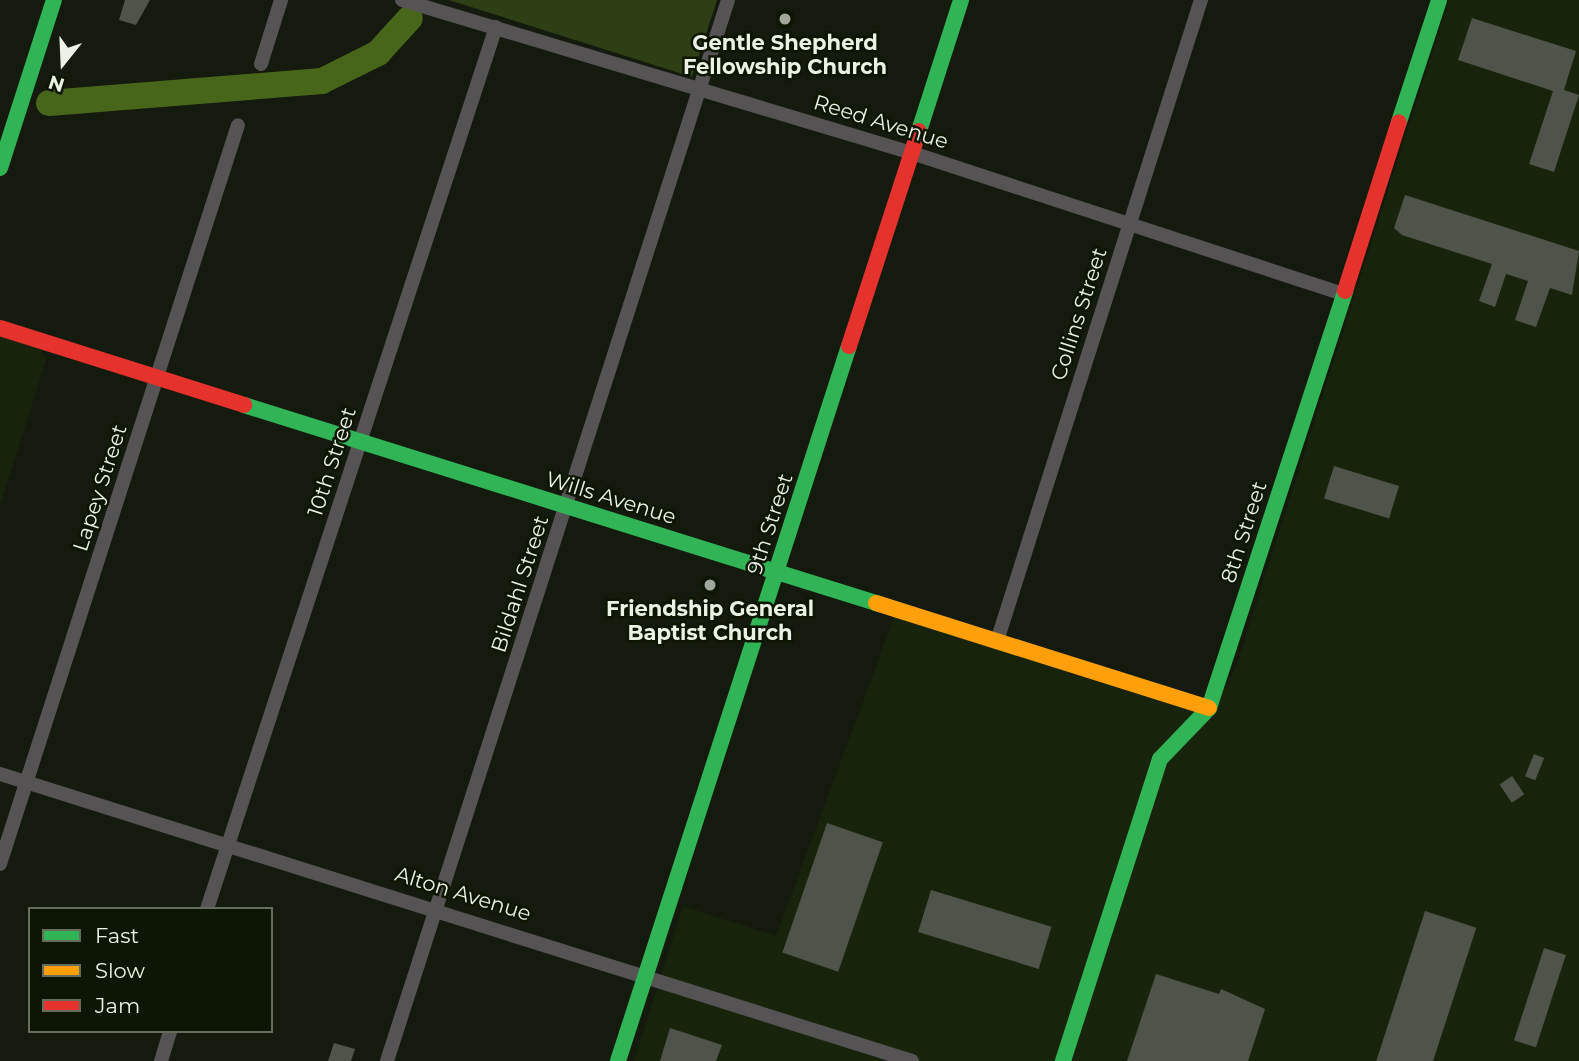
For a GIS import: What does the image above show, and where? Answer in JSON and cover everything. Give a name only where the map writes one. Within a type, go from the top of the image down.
[{"type":"street","points":[[0,169],[54,0]]},
{"type":"street","points":[[261,64],[281,0]]},
{"type":"street","name":"Reed Avenue","points":[[402,0],[912,153],[1344,294]]},
{"type":"street","name":"Bildahl Street","points":[[387,1061],[435,907],[568,506],[728,0]]},
{"type":"street","name":"9th Street","points":[[618,1061],[961,0]]},
{"type":"street","name":"Collins Street","points":[[997,641],[1201,0]]},
{"type":"street","name":"8th Street","points":[[1063,1061],[1160,759],[1209,708],[1439,0]]},
{"type":"street","name":"10th Street","points":[[208,907],[496,27]]},
{"type":"street","name":"Lapey Street","points":[[0,863],[239,125]]},
{"type":"street","name":"Wills Avenue","points":[[0,328],[1209,708]]},
{"type":"street","name":"Alton Avenue","points":[[0,774],[435,907],[912,1061]]},
{"type":"street","points":[[161,1061],[169,1033]]},
{"type":"shaded area","points":[[449,0],[717,0],[692,77]]},
{"type":"shaded area","points":[[1449,0],[1579,0],[1579,1061],[634,1061],[683,906],[776,936],[897,610],[1211,717],[1237,664]]},
{"type":"shaded area","points":[[0,334],[36,344],[46,360],[0,506]]},
{"type":"building","points":[[125,0],[150,0],[136,25],[119,20]]},
{"type":"building","points":[[1472,18],[1576,51],[1564,90],[1579,95],[1554,172],[1529,164],[1553,91],[1458,60]]},
{"type":"building","points":[[1405,195],[1579,251],[1572,295],[1550,288],[1536,327],[1515,320],[1528,281],[1506,274],[1495,307],[1479,301],[1492,264],[1402,235],[1394,228]]},
{"type":"building","points":[[1334,466],[1399,486],[1389,518],[1324,499]]},
{"type":"building","points":[[1534,754],[1544,758],[1535,780],[1525,776]]},
{"type":"building","points":[[1512,776],[1524,794],[1512,803],[1500,784]]},
{"type":"building","points":[[827,823],[883,842],[838,972],[782,953]]},
{"type":"building","points":[[931,890],[1051,927],[1039,969],[918,932]]},
{"type":"building","points":[[1425,911],[1476,928],[1433,1061],[1376,1061]]},
{"type":"building","points":[[1544,948],[1566,955],[1536,1047],[1514,1040]]},
{"type":"building","points":[[1156,974],[1219,994],[1221,989],[1265,1009],[1248,1061],[1127,1061]]},
{"type":"building","points":[[670,1028],[722,1045],[716,1061],[660,1061]]},
{"type":"building","points":[[334,1043],[355,1049],[351,1061],[328,1061]]},
{"type":"waterway","points":[[49,103],[322,81],[378,53],[410,18]]},
{"type":"traffic: fast","points":[[0,168],[54,0]]},
{"type":"traffic: fast","points":[[919,131],[961,0]]},
{"type":"traffic: fast","points":[[1399,122],[1439,0]]},
{"type":"traffic: fast","points":[[1063,1061],[1160,759],[1209,708],[1345,291]]},
{"type":"traffic: fast","points":[[618,1061],[849,346]]},
{"type":"traffic: fast","points":[[244,405],[876,603]]},
{"type":"traffic: slow","points":[[876,603],[1209,708]]},
{"type":"traffic: jam","points":[[1345,291],[1399,122]]},
{"type":"traffic: jam","points":[[849,346],[919,131]]},
{"type":"traffic: jam","points":[[0,328],[244,405]]},
{"type":"place","name":"Gentle Shepherd Fellowship Church","points":[[785,19]]},
{"type":"place","name":"Friendship General Baptist Church","points":[[710,585]]}]
